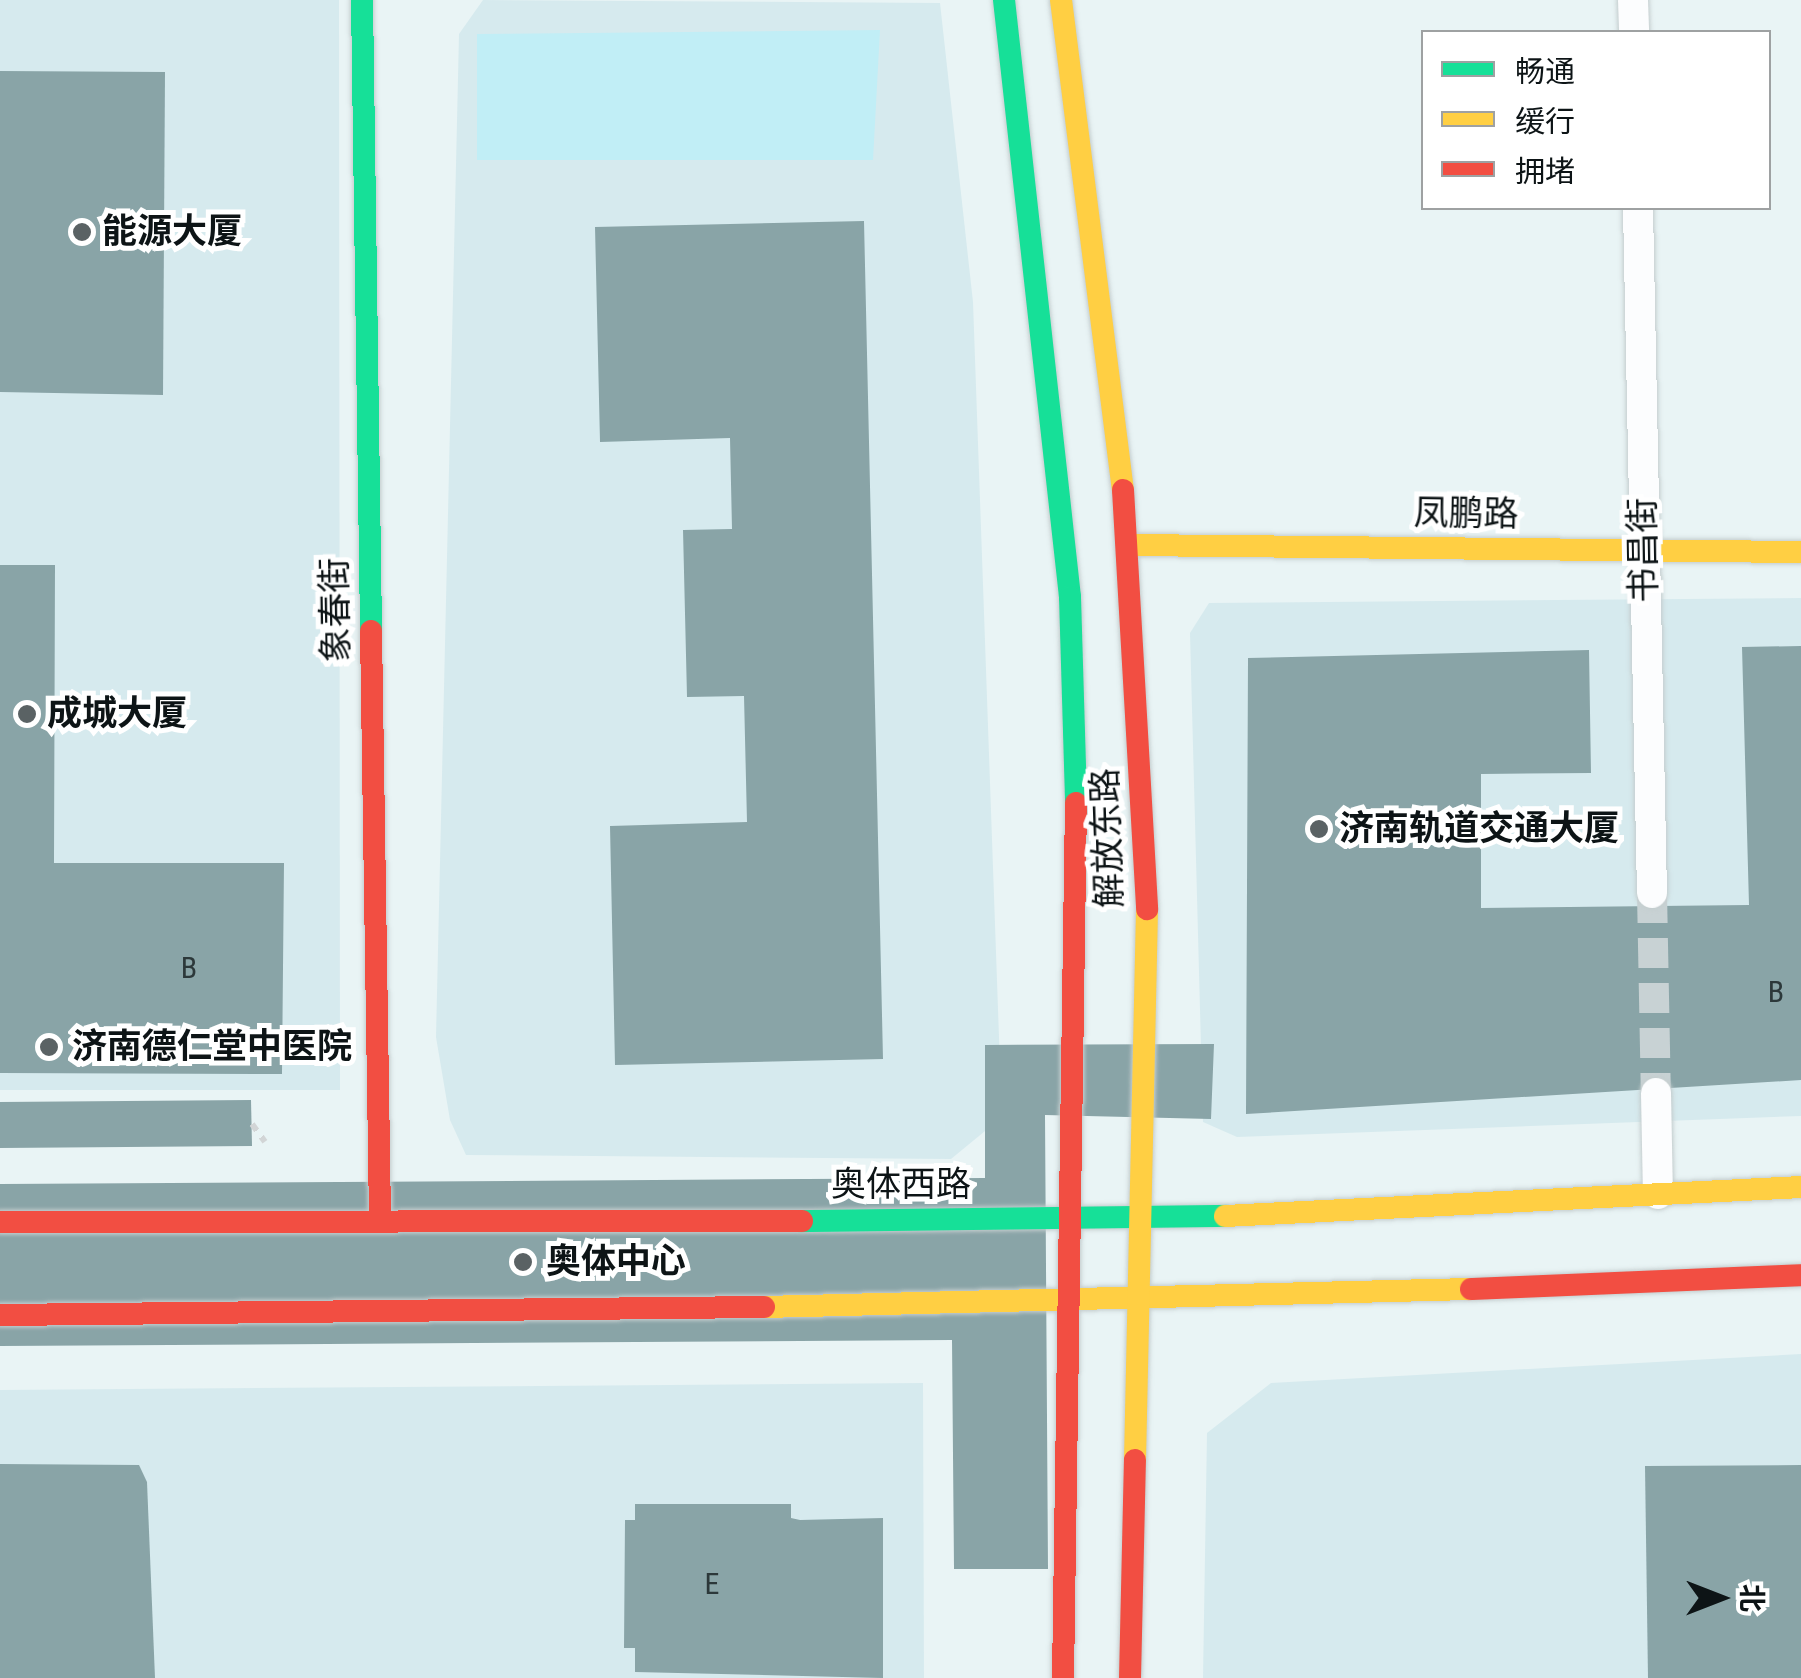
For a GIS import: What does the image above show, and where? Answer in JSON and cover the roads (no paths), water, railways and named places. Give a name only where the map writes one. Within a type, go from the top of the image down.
[{"type":"main road","name":"象春街","points":[[362,0],[380,1219]]},
{"type":"main road","name":"解放东路","points":[[1004,0],[1070,596],[1079,883],[1063,1678]]},
{"type":"main road","name":"解放东路","points":[[1062,0],[1130,545],[1147,917],[1135,1302],[1130,1678]]},
{"type":"main road","name":"凤鹏路","points":[[1130,545],[1801,552]]},
{"type":"main road","name":"奥体西路","points":[[0,1222],[1137,1220],[1801,1187]]},
{"type":"main road","points":[[0,1315],[1135,1302],[1801,1275]]},
{"type":"street","points":[[1634,0],[1634,30]]},
{"type":"street","name":"书昌街","points":[[1638,210],[1652,893]]},
{"type":"street","points":[[1656,1093],[1658,1194]]},
{"type":"tunnel","points":[[1652,893],[1656,1093]]},
{"type":"place","name":"能源大厦","points":[[82,232]]},
{"type":"place","name":"成城大厦","points":[[27,714]]},
{"type":"place","name":"济南轨道交通大厦","points":[[1319,829]]},
{"type":"place","name":"济南德仁堂中医院","points":[[49,1047]]},
{"type":"place","name":"奥体中心","points":[[523,1262]]}]
